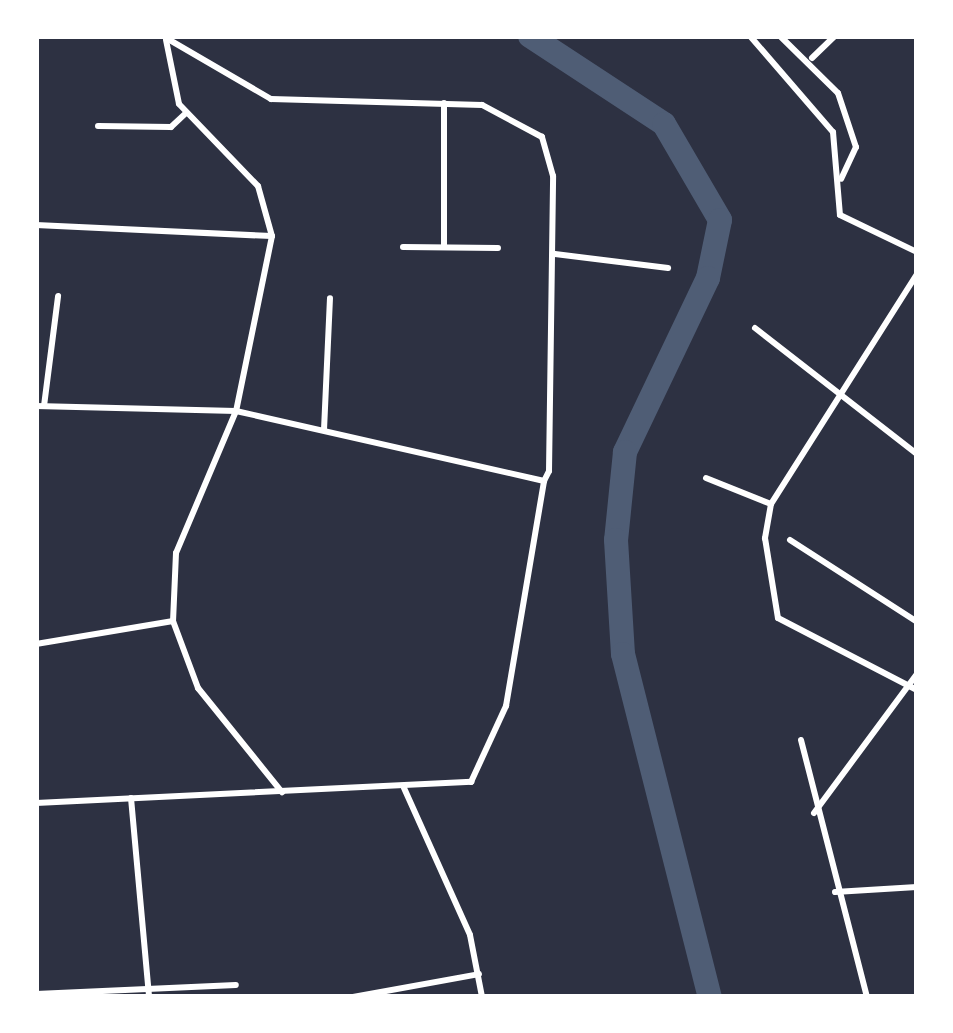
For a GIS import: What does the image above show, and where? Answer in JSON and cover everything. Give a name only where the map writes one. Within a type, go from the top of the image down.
[{"type":"street","points":[[750,36],[833,132],[840,215],[917,252]]},
{"type":"street","points":[[780,36],[812,58],[856,147],[839,181]]},
{"type":"street","points":[[812,58],[835,36]]},
{"type":"street","points":[[36,803],[471,782],[506,706],[549,471],[555,254],[542,137],[505,110],[444,103],[272,99],[166,37]]},
{"type":"street","points":[[166,37],[186,113],[258,185],[272,236],[236,412],[185,517],[173,621],[198,688],[281,792]]},
{"type":"street","points":[[444,103],[444,247]]},
{"type":"street","points":[[98,125],[171,128],[186,113]]},
{"type":"street","points":[[36,225],[272,236]]},
{"type":"street","points":[[403,247],[498,248]]},
{"type":"street","points":[[555,254],[668,268]]},
{"type":"street","points":[[913,688],[778,618],[771,504],[917,274]]},
{"type":"street","points":[[58,296],[40,406],[236,412],[544,481]]},
{"type":"street","points":[[324,430],[330,298]]},
{"type":"street","points":[[755,328],[842,389],[917,454]]},
{"type":"street","points":[[706,478],[771,504]]},
{"type":"street","points":[[790,540],[917,622]]},
{"type":"street","points":[[36,644],[173,621]]},
{"type":"street","points":[[814,813],[913,688],[917,674]]},
{"type":"street","points":[[801,740],[814,813],[867,997]]},
{"type":"street","points":[[403,787],[479,974],[482,997]]},
{"type":"street","points":[[131,798],[148,993]]},
{"type":"street","points":[[835,892],[917,887]]},
{"type":"street","points":[[352,997],[479,974]]},
{"type":"street","points":[[36,994],[148,993],[236,985]]},
{"type":"street","points":[[422,985],[424,997]]},
{"type":"waterway","points":[[530,36],[664,124],[720,220],[708,278],[625,452],[616,540],[623,654],[710,997]]}]
